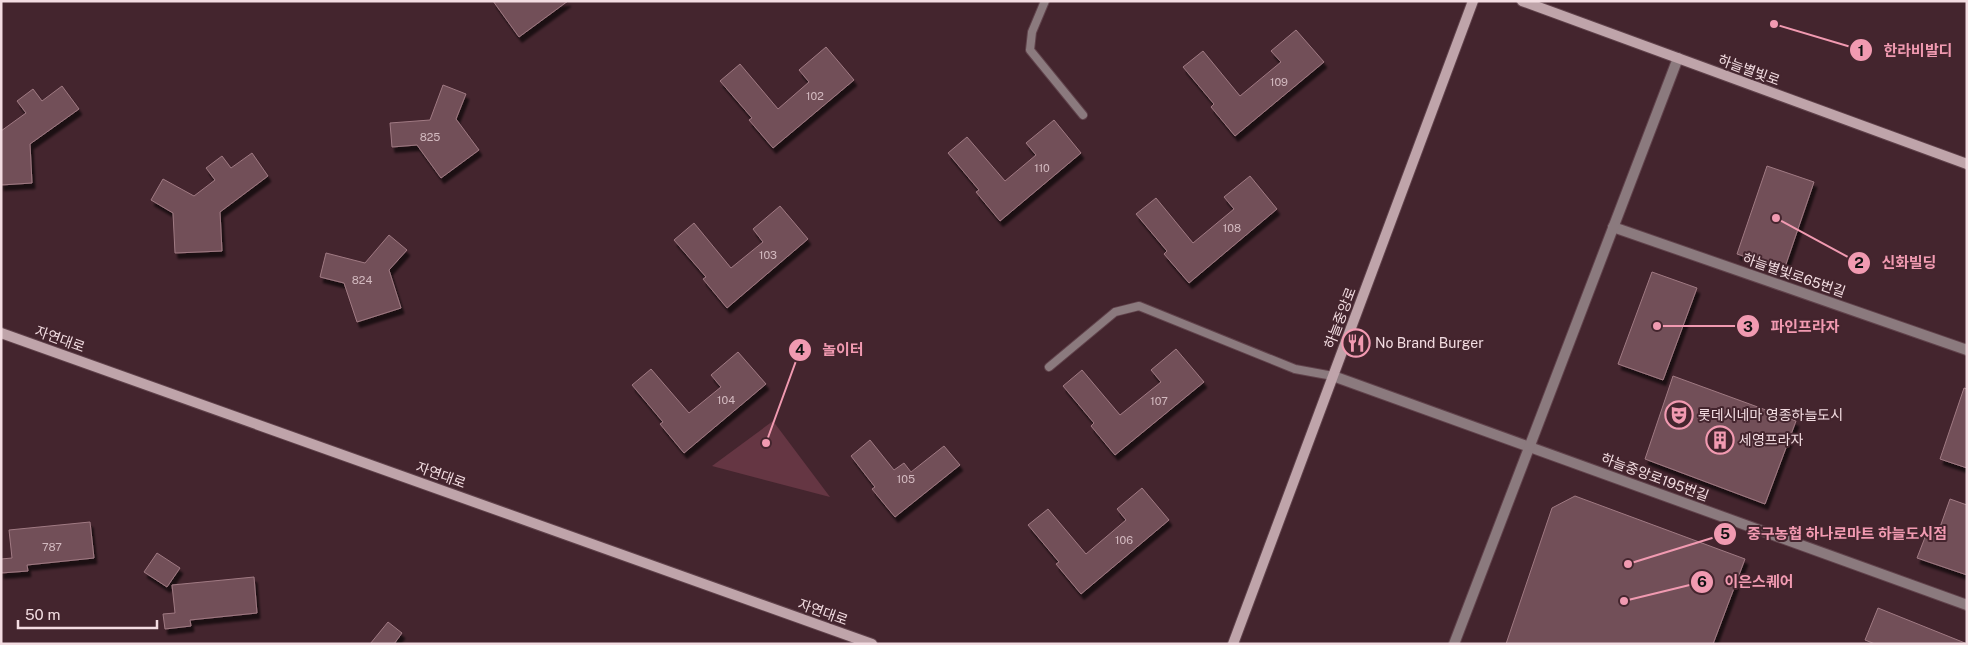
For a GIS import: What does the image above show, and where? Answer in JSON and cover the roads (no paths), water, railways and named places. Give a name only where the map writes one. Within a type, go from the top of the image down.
[{"type":"street","name":"하늘중앙로","points":[[1233,644],[1473,1]]},
{"type":"street","name":"하늘별빛로","points":[[1522,1],[1967,164]]},
{"type":"street","points":[[1454,644],[1678,58]]},
{"type":"street","name":"하늘별빛로65번길","points":[[1613,227],[1967,350]]},
{"type":"street","name":"자연대로","points":[[1,333],[872,644]]},
{"type":"street","name":"하늘중앙로195번길","points":[[1333,376],[1967,605]]},
{"type":"lane","points":[[1045,1],[1032,32],[1030,50],[1083,114]]},
{"type":"lane","points":[[1049,368],[1115,312],[1139,306],[1296,369],[1333,376]]},
{"type":"place","name":"한라비발디","points":[[1774,24]]},
{"type":"place","name":"신화빌딩","points":[[1776,218]]},
{"type":"place","name":"파인프라자","points":[[1657,326]]},
{"type":"place","name":"No Brand Burger","points":[[1356,343]]},
{"type":"place","name":"롯데시네마 영종하늘도시","points":[[1679,415]]},
{"type":"place","name":"세영프라자","points":[[1720,440]]},
{"type":"place","name":"놀이터","points":[[766,443]]},
{"type":"place","name":"중구농협 하나로마트 하늘도시점","points":[[1628,564]]},
{"type":"place","name":"이은스퀘어","points":[[1624,601]]}]
